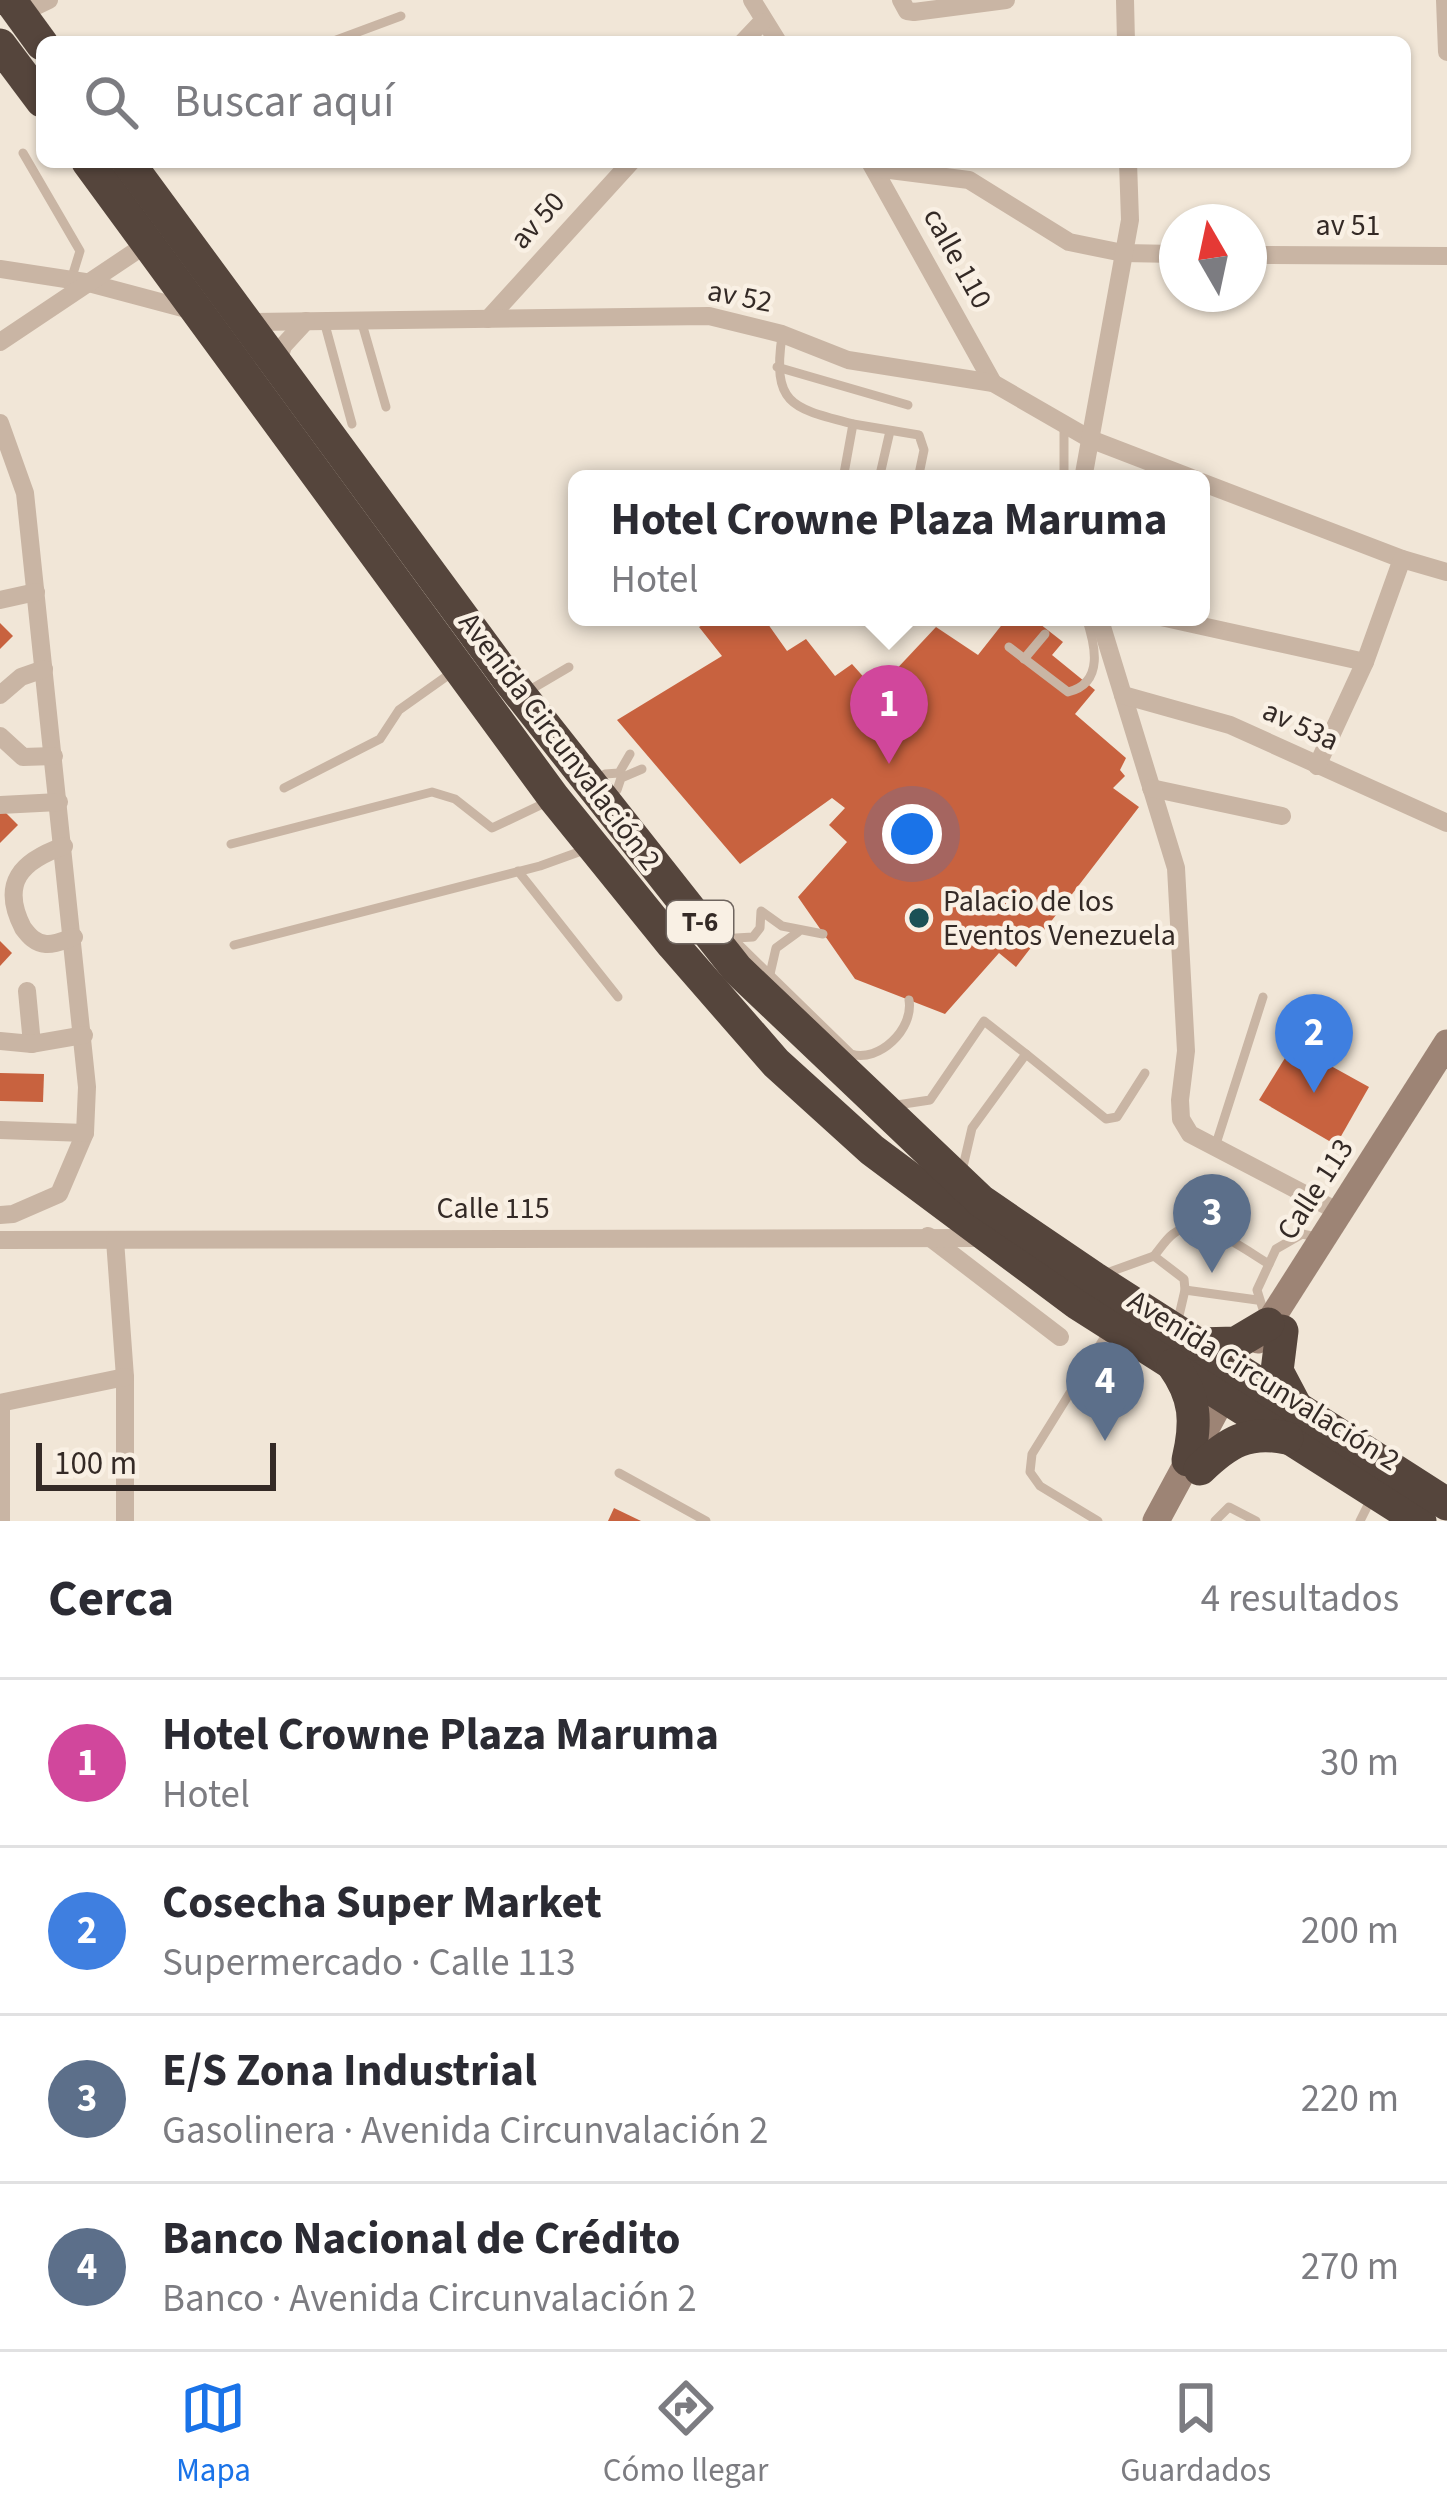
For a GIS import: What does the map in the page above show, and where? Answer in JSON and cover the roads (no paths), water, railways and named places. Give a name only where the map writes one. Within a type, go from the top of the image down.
[{"type":"highway","points":[[26,5],[39,36]]},
{"type":"highway","points":[[0,45],[36,93]]},
{"type":"highway","name":"Avenida Circunvalación 2","points":[[94,168],[245,322],[508,679],[736,969],[981,1201],[1094,1278],[1237,1388],[1292,1423],[1447,1504]]},
{"type":"highway","name":"Avenida Circunvalación 2","points":[[131,168],[200,313],[554,798],[776,1063],[872,1150],[987,1238],[1112,1325],[1181,1345]]},
{"type":"highway","points":[[1269,1318],[1292,1423],[1246,1435],[1194,1464],[1194,1406],[1181,1345],[1236,1343],[1269,1318]]},
{"type":"highway","name":"Avenida Circunvalación 2","points":[[1292,1423],[1367,1507],[1420,1521]]},
{"type":"street","points":[[752,0],[773,36]]},
{"type":"street","points":[[901,0],[914,12],[1002,0]]},
{"type":"street","points":[[1125,0],[1126,36]]},
{"type":"street","points":[[1445,0],[1447,52]]},
{"type":"street","points":[[749,36],[762,22]]},
{"type":"street","name":"av 50","points":[[488,320],[626,168]]},
{"type":"street","name":"calle 110","points":[[874,168],[993,383]]},
{"type":"street","points":[[891,168],[969,180],[1070,242],[1123,253],[1159,254]]},
{"type":"street","points":[[1084,470],[1130,220],[1129,168]]},
{"type":"street","points":[[0,342],[78,281],[161,234]]},
{"type":"street","name":"av 51","points":[[1267,255],[1447,256]]},
{"type":"street","points":[[0,269],[78,281],[200,313]]},
{"type":"street","name":"av 52","points":[[245,322],[709,316],[782,334],[848,360],[993,383],[1090,439],[1171,470]]},
{"type":"street","points":[[277,365],[283,346],[315,321]]},
{"type":"street","points":[[0,422],[25,493],[84,1035],[86,1133],[59,1194],[14,1214],[0,1215]]},
{"type":"street","name":"av 52","points":[[1210,485],[1447,572]]},
{"type":"street","points":[[1317,766],[1365,662],[1402,559]]},
{"type":"street","points":[[0,600],[36,592]]},
{"type":"street","points":[[1103,626],[1176,868],[1186,1051],[1181,1119],[1190,1134],[1339,1212]]},
{"type":"street","points":[[1202,626],[1365,662]]},
{"type":"street","points":[[0,695],[21,677],[44,669]]},
{"type":"street","name":"av 53a","points":[[1124,695],[1230,724],[1317,766],[1445,816]]},
{"type":"street","points":[[0,736],[22,757],[54,756]]},
{"type":"street","points":[[1151,788],[1282,816]]},
{"type":"street","points":[[0,806],[59,802]]},
{"type":"street","points":[[64,846],[31,860],[12,878],[6,893],[8,907],[32,940],[48,945],[74,937]]},
{"type":"street","points":[[27,991],[32,1044]]},
{"type":"street","points":[[0,1041],[32,1044],[84,1035]]},
{"type":"street","name":"Calle 113","points":[[1194,1464],[1269,1318],[1447,1043]]},
{"type":"street","name":"Calle 113","points":[[1269,1318],[1447,1072]]},
{"type":"street","points":[[0,1130],[86,1133]]},
{"type":"street","points":[[928,1236],[1060,1337]]},
{"type":"street","name":"Calle 115","points":[[0,1240],[987,1238]]},
{"type":"street","points":[[115,1240],[125,1377],[124,1521]]},
{"type":"street","points":[[1,1521],[0,1403],[125,1377]]},
{"type":"street","points":[[1156,1521],[1194,1464]]},
{"type":"street","points":[[1173,1521],[1194,1464]]},
{"type":"lane","points":[[347,36],[401,16]]},
{"type":"lane","points":[[23,153],[80,251],[78,281]]},
{"type":"lane","points":[[360,319],[386,407]]},
{"type":"lane","points":[[315,321],[352,424]]},
{"type":"lane","points":[[782,334],[777,367],[791,404],[853,424],[919,436],[919,470]]},
{"type":"lane","points":[[777,367],[908,405]]},
{"type":"lane","points":[[845,470],[853,424]]},
{"type":"lane","points":[[1064,424],[1064,470]]},
{"type":"lane","points":[[881,470],[890,430]]},
{"type":"lane","points":[[1009,647],[1068,692],[1076,691],[1088,679],[1096,657],[1088,626]]},
{"type":"lane","points":[[1024,659],[1045,634]]},
{"type":"lane","points":[[535,687],[569,667]]},
{"type":"lane","points":[[284,788],[380,740],[399,710],[459,668]]},
{"type":"lane","points":[[605,774],[619,773],[630,754]]},
{"type":"lane","points":[[617,790],[621,778],[642,769]]},
{"type":"lane","points":[[231,844],[432,792],[455,800],[492,828],[554,798]]},
{"type":"lane","points":[[234,945],[518,872],[592,847]]},
{"type":"lane","points":[[518,872],[618,997]]},
{"type":"lane","points":[[823,934],[798,932],[760,911],[760,928],[753,937],[731,937],[851,1054],[863,1058],[886,1047],[908,1016],[908,1000]]},
{"type":"lane","points":[[770,974],[776,948],[798,932]]},
{"type":"lane","points":[[1215,1147],[1263,997]]},
{"type":"lane","points":[[878,1104],[914,1105],[931,1100],[985,1021],[1112,1120],[1144,1072]]},
{"type":"lane","points":[[961,1182],[963,1153],[972,1129],[1026,1054]]},
{"type":"lane","points":[[1094,1278],[1154,1256],[1175,1231],[1189,1227],[1218,1235],[1269,1264]]},
{"type":"lane","points":[[1269,1318],[1257,1290],[1276,1249],[1301,1234],[1322,1238]]},
{"type":"lane","points":[[1154,1256],[1181,1275],[1185,1290],[1181,1345]]},
{"type":"lane","points":[[1185,1290],[1269,1318]]},
{"type":"lane","points":[[1098,1521],[1040,1486],[1030,1472],[1032,1454],[1112,1325]]},
{"type":"lane","points":[[619,1473],[706,1521]]},
{"type":"lane","points":[[1215,1521],[1229,1507],[1256,1521]]},
{"type":"place","name":"Hotel Crowne Plaza Maruma","points":[[889,764]]},
{"type":"place","name":"Palacio de los Eventos Venezuela","points":[[919,918]]},
{"type":"place","name":"Cosecha Super Market","points":[[1314,1093]]},
{"type":"place","name":"E/S Zona Industrial","points":[[1212,1273]]},
{"type":"place","name":"Banco Nacional de Crédito","points":[[1105,1441]]}]
